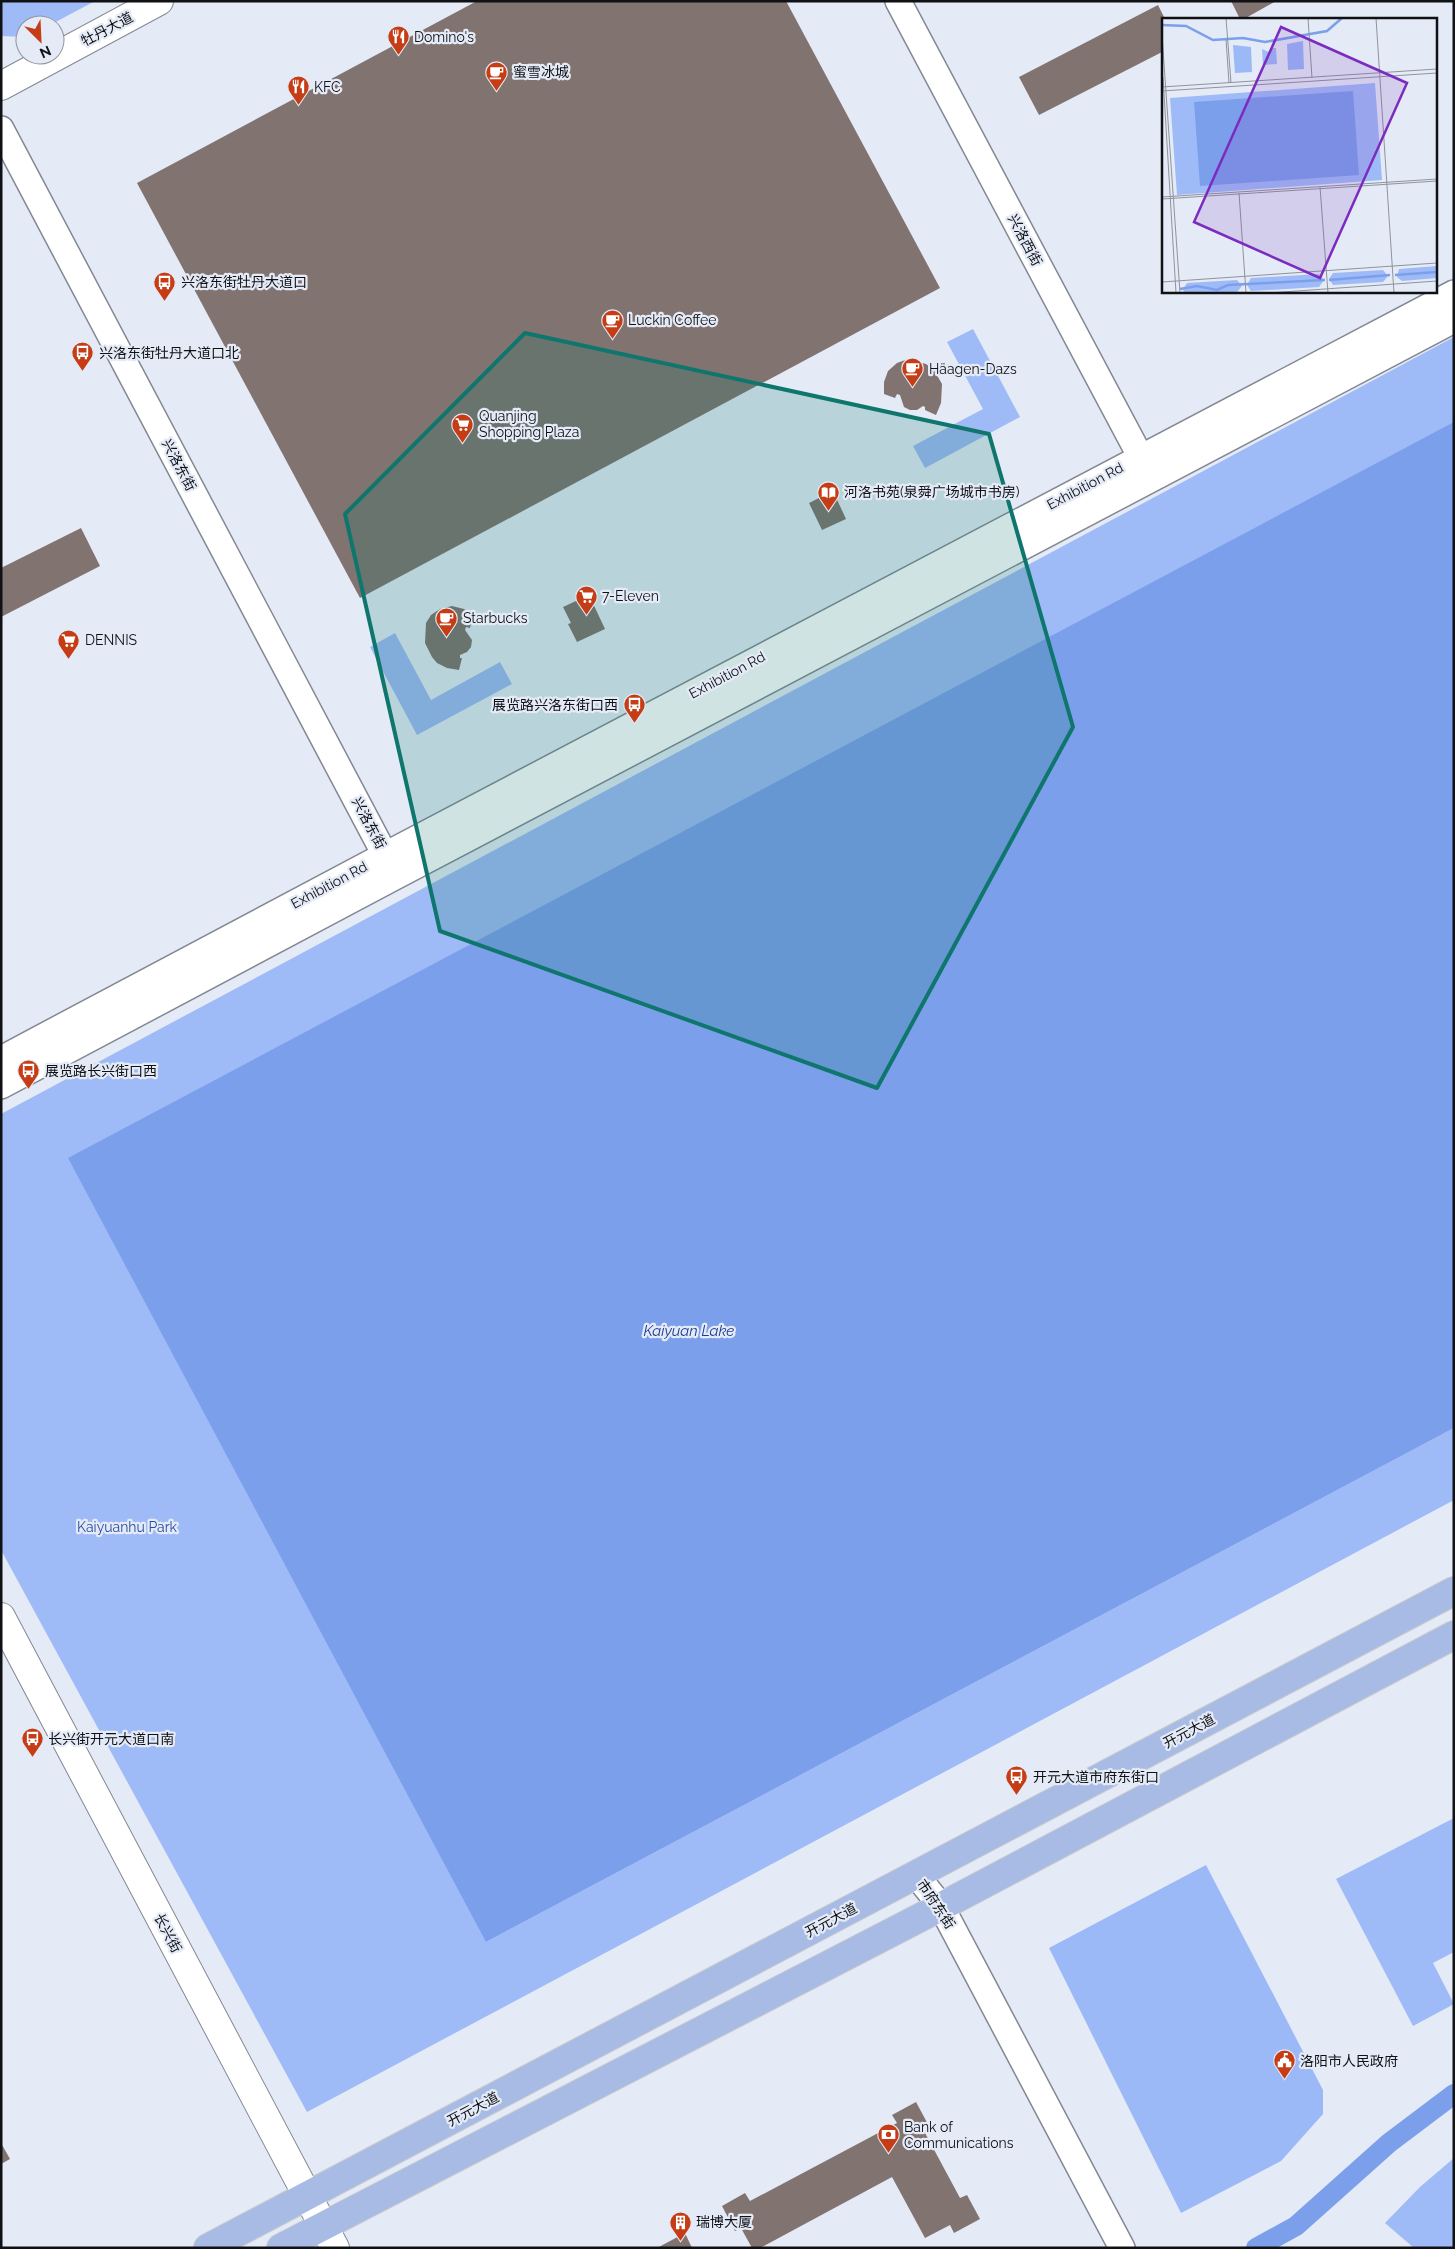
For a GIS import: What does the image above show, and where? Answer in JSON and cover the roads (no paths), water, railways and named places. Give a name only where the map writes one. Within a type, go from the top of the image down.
[{"type":"main road","name":"牡丹大道","points":[[1,86],[159,1]]},
{"type":"main road","name":"开元大道","points":[[208,2248],[1454,1591]]},
{"type":"main road","name":"长兴街","points":[[1,1617],[299,2201]]},
{"type":"main road","points":[[282,2248],[320,2239],[1454,1635]]},
{"type":"main road","name":"长兴街","points":[[1,1655],[320,2239]]},
{"type":"street","name":"兴洛西街","points":[[898,1],[1153,464]]},
{"type":"street","name":"兴洛西街","points":[[916,1],[1153,464]]},
{"type":"street","name":"兴洛东街","points":[[1,129],[382,865]]},
{"type":"street","name":"兴洛东街","points":[[1,165],[382,865]]},
{"type":"street","name":"Exhibition Rd","points":[[1153,464],[1454,293]]},
{"type":"street","name":"Exhibition Rd","points":[[1,1059],[382,865],[1153,464],[1454,320]]},
{"type":"street","name":"Exhibition Rd","points":[[1,1086],[382,865]]},
{"type":"street","name":"市府东街","points":[[916,1875],[1122,2248]]},
{"type":"street","name":"市府东街","points":[[935,1910],[1107,2248]]},
{"type":"water","name":"Kaiyuan Lake","points":[[1454,422],[1454,1428],[486,1942],[68,1158]]},
{"type":"waterway","points":[[1256,2248],[1296,2226],[1389,2143],[1454,2094]]},
{"type":"place","name":"Domino's","points":[[398,56]]},
{"type":"place","name":"蜜雪冰城","points":[[497,91]]},
{"type":"place","name":"KFC","points":[[298,106]]},
{"type":"place","name":"兴洛东街牡丹大道口","points":[[165,301]]},
{"type":"place","name":"Luckin Coffee","points":[[612,339]]},
{"type":"place","name":"兴洛东街牡丹大道口北","points":[[83,372]]},
{"type":"place","name":"Häagen-Dazs","points":[[913,388]]},
{"type":"place","name":"Quanjing Shopping Plaza","points":[[463,443]]},
{"type":"place","name":"河洛书苑(泉舜广场城市书房)","points":[[828,511]]},
{"type":"place","name":"7-Eleven","points":[[586,615]]},
{"type":"place","name":"Starbucks","points":[[447,637]]},
{"type":"place","name":"DENNIS","points":[[69,659]]},
{"type":"place","name":"展览路兴洛东街口西","points":[[634,724]]},
{"type":"place","name":"展览路长兴街口西","points":[[29,1090]]},
{"type":"place","name":"长兴街开元大道口南","points":[[32,1758]]},
{"type":"place","name":"开元大道市府东街口","points":[[1017,1796]]},
{"type":"place","name":"洛阳市人民政府","points":[[1284,2080]]},
{"type":"place","name":"Bank of Communications","points":[[888,2154]]},
{"type":"place","name":"瑞博大厦","points":[[680,2241]]},
{"type":"park label","name":"Kaiyuanhu Park","points":[[127,1527]]}]
